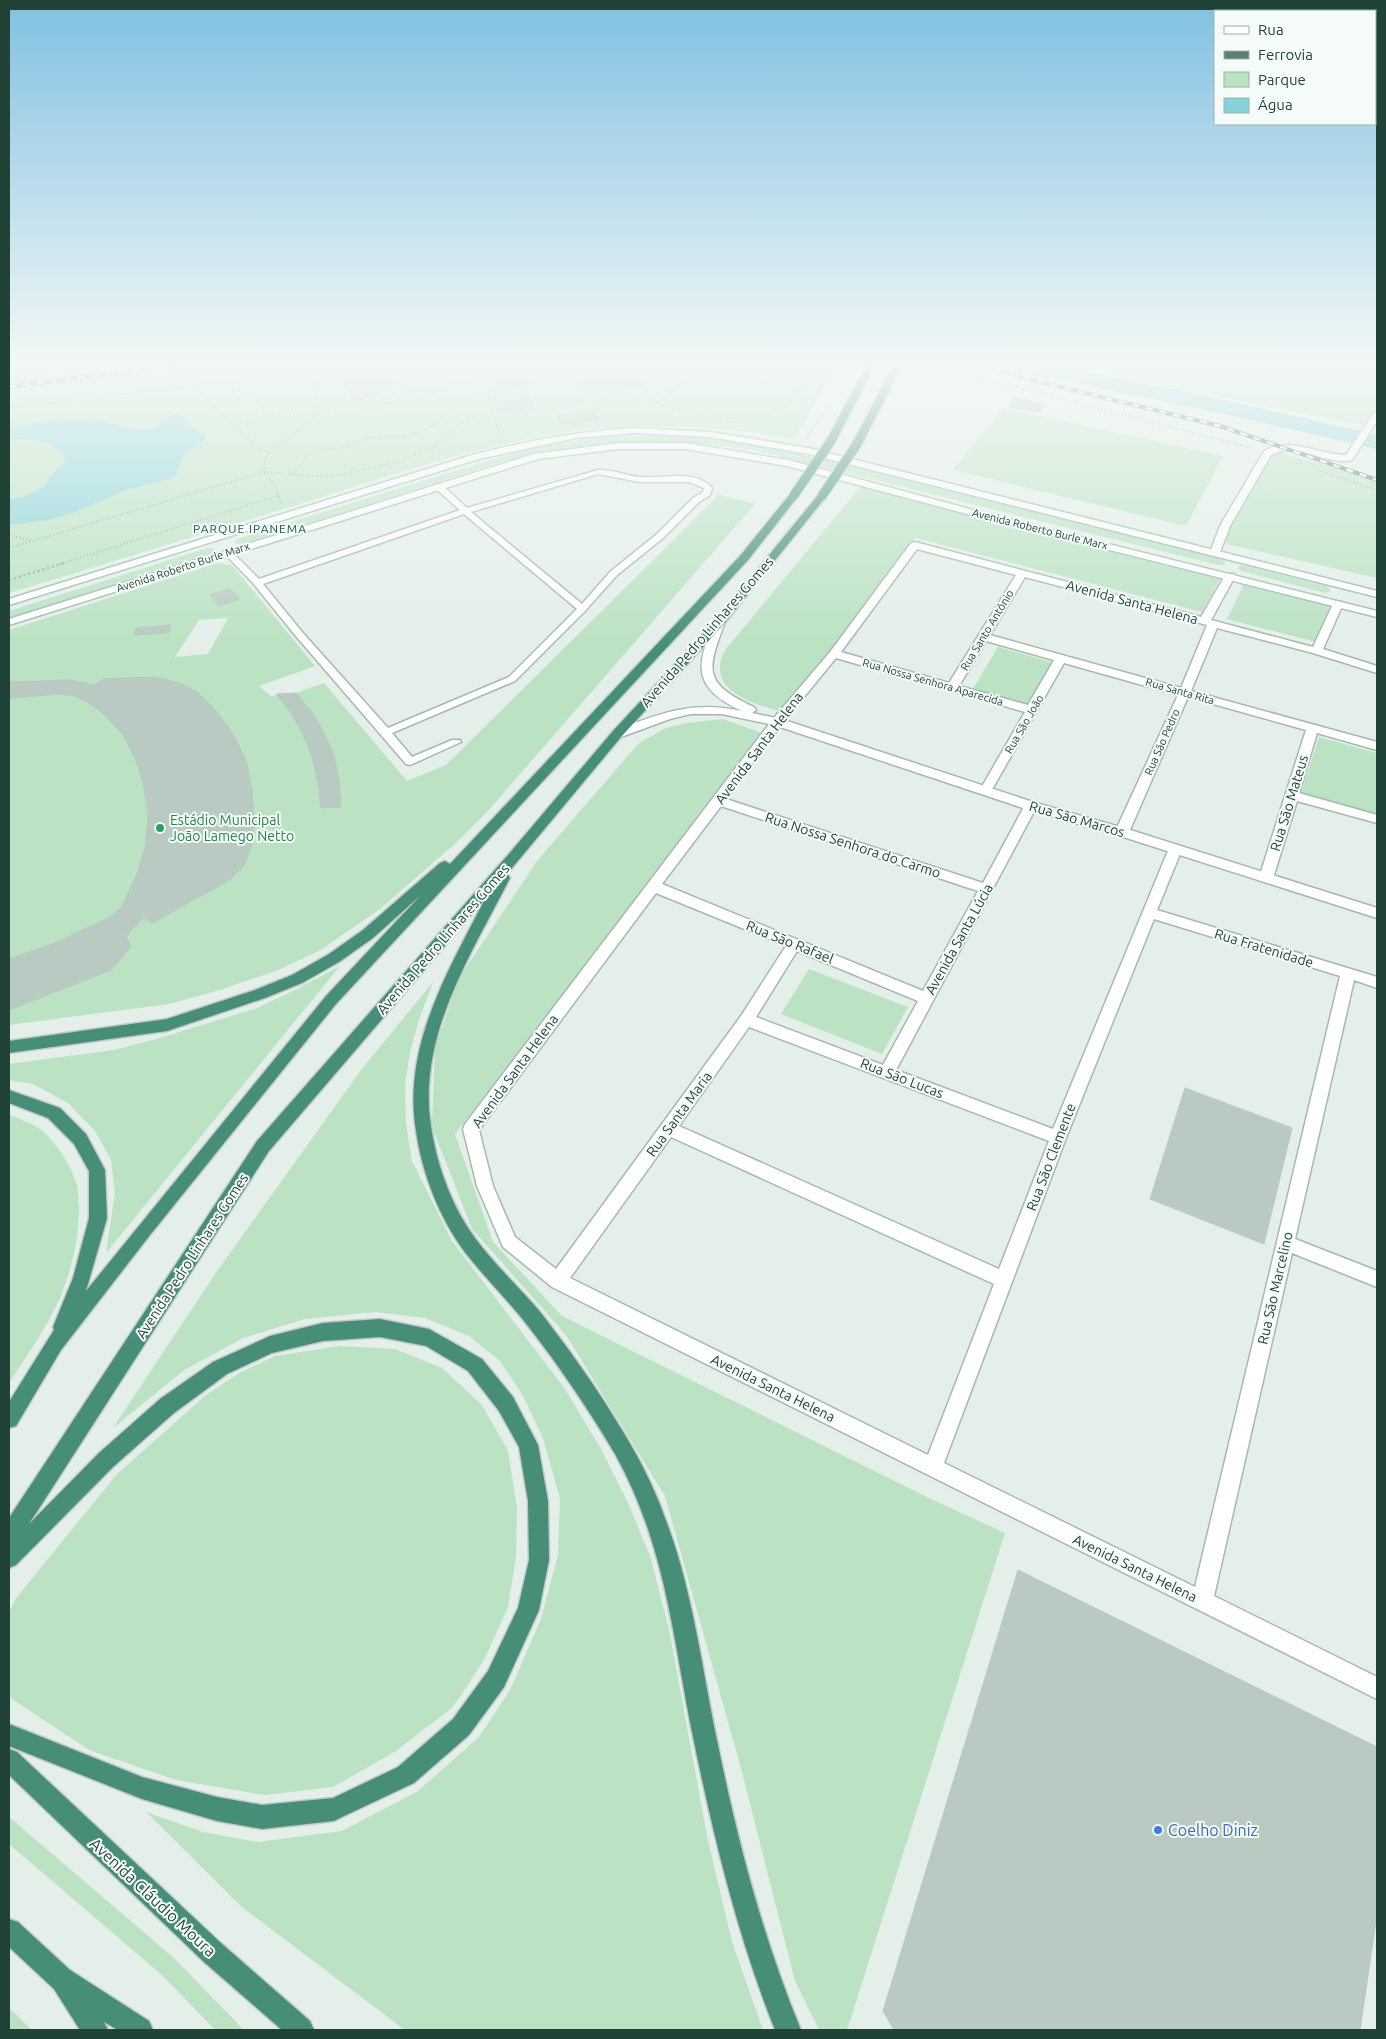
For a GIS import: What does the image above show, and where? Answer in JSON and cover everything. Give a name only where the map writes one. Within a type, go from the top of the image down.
[{"type":"highway","name":"Avenida Pedro Linhares Gomes","points":[[9,1419],[55,1344],[144,1230],[332,1000],[744,558],[794,495],[821,456]]},
{"type":"highway","name":"Avenida Pedro Linhares Gomes","points":[[9,1536],[263,1146],[513,858],[617,734],[720,622],[822,496],[849,456]]},
{"type":"highway","points":[[9,1047],[167,1025],[260,994],[297,979],[334,958],[368,934],[516,804]]},
{"type":"highway","points":[[513,858],[452,976],[440,1005],[427,1050],[421,1084],[422,1119],[432,1165],[454,1222],[484,1262],[534,1320],[576,1378],[614,1435],[646,1496],[670,1564],[726,1837],[746,1917],[771,1992],[788,2030]]},
{"type":"highway","points":[[9,1096],[54,1113],[80,1139],[97,1170],[98,1218],[82,1278],[55,1344]]},
{"type":"highway","points":[[9,1558],[106,1460],[168,1406],[220,1368],[270,1345],[323,1332],[380,1328],[428,1338],[474,1366],[506,1404],[528,1445],[538,1501],[539,1560],[528,1610],[496,1679],[461,1726],[406,1775],[334,1809],[262,1817],[217,1809],[142,1788],[9,1735]]},
{"type":"highway","name":"Avenida Cláudio Moura","points":[[9,1760],[213,1953],[301,2030]]},
{"type":"highway","points":[[9,1931],[61,1979],[140,2030]]},
{"type":"highway","points":[[61,1979],[95,2030]]},
{"type":"street","name":"Avenida Roberto Burle Marx","points":[[9,602],[478,456]]},
{"type":"street","name":"Avenida Roberto Burle Marx","points":[[9,622],[536,456]]},
{"type":"street","name":"Avenida Roberto Burle Marx","points":[[747,456],[788,463],[989,517],[1377,614]]},
{"type":"street","name":"Avenida Roberto Burle Marx","points":[[822,456],[1215,552],[1377,594]]},
{"type":"street","points":[[1215,552],[1225,526],[1265,456]]},
{"type":"street","points":[[1326,456],[1337,459],[1349,458],[1350,456]]},
{"type":"street","points":[[210,538],[227,552]]},
{"type":"street","name":"Avenida Santa Helena","points":[[1377,670],[1317,651],[915,545],[834,654],[777,722],[719,802],[653,886],[471,1129],[485,1186],[509,1242],[558,1281],[1377,1688]]},
{"type":"street","name":"Rua São Pedro","points":[[1122,832],[1185,692],[1209,623],[1239,558]]},
{"type":"street","name":"Rua Santo Antônio","points":[[952,688],[1022,573]]},
{"type":"street","points":[[1317,651],[1338,604],[1337,584]]},
{"type":"street","points":[[720,622],[707,653],[705,665],[711,683],[721,695],[777,722]]},
{"type":"street","name":"Rua Santa Rita","points":[[983,637],[1377,746]]},
{"type":"street","name":"Rua Nossa Senhora Aparecida","points":[[834,654],[1032,710]]},
{"type":"street","name":"Rua São João","points":[[986,790],[1061,658]]},
{"type":"street","points":[[617,734],[666,716],[690,710],[722,710],[777,722]]},
{"type":"street","name":"Rua São Marcos","points":[[777,722],[1031,806],[1122,832],[1377,913]]},
{"type":"street","name":"Rua São Mateus","points":[[1266,878],[1313,728]]},
{"type":"street","points":[[1292,795],[1377,819]]},
{"type":"street","name":"Rua Nossa Senhora do Carmo","points":[[719,802],[987,889]]},
{"type":"street","name":"Avenida Santa Lúcia","points":[[887,1072],[1031,806]]},
{"type":"street","name":"Rua São Clemente","points":[[933,1467],[1058,1138],[1175,849]]},
{"type":"street","name":"Rua São Rafael","points":[[653,886],[926,998]]},
{"type":"street","name":"Rua Fratenidade","points":[[1150,913],[1377,982]]},
{"type":"street","name":"Rua Santa Maria","points":[[558,1281],[746,1020],[795,943]]},
{"type":"street","name":"Rua São Marcelino","points":[[1202,1602],[1348,974]]},
{"type":"street","name":"Rua São Lucas","points":[[746,1020],[1058,1138]]},
{"type":"street","points":[[668,1128],[1004,1280]]},
{"type":"street","points":[[1286,1243],[1377,1279]]},
{"type":"lane","points":[[257,583],[466,511],[598,472],[616,473],[630,478],[685,480],[705,485],[708,488],[707,493],[696,500],[660,536],[613,574],[582,609],[512,678],[387,732]]},
{"type":"lane","points":[[438,486],[522,561],[582,609]]},
{"type":"lane","points":[[227,552],[257,583],[387,732],[410,762],[456,742]]},
{"type":"path","points":[[267,456],[264,472],[273,482],[280,495],[282,510],[279,517]]},
{"type":"path","points":[[293,474],[308,456]]},
{"type":"path","points":[[9,548],[264,472],[333,476],[358,472],[415,456]]},
{"type":"path","points":[[1313,469],[1377,490]]},
{"type":"path","points":[[9,580],[280,495]]},
{"type":"path","points":[[9,536],[36,540]]},
{"type":"green space","points":[[9,456],[457,456],[405,471],[9,593]]},
{"type":"green space","points":[[504,456],[527,456],[498,463],[242,544],[234,543],[237,539]]},
{"type":"green space","points":[[779,456],[809,456],[1220,558],[1226,563],[1218,565]]},
{"type":"green space","points":[[964,456],[1223,456],[1186,526],[953,470]]},
{"type":"green space","points":[[1267,456],[1293,456],[1377,480],[1377,578],[1218,542]]},
{"type":"green space","points":[[861,486],[1222,576],[1202,612],[915,538],[789,714],[763,706],[738,695],[728,687],[722,677],[720,665],[725,650]]},
{"type":"green space","points":[[719,495],[755,504],[487,812],[457,842],[380,909],[319,951],[278,970],[220,990],[169,1004],[9,1025],[9,630],[218,563],[232,565],[315,666],[259,686],[271,696],[296,693],[324,683],[407,781],[446,765]],"holes":[[[230,589],[239,599],[219,606],[210,596]],[[228,618],[208,654],[175,657],[199,620]]]},
{"type":"green space","points":[[207,548],[217,550],[213,554],[9,619],[9,611]]},
{"type":"green space","points":[[1241,565],[1328,587],[1331,591],[1325,593],[1241,571],[1237,568]]},
{"type":"green space","points":[[1244,584],[1330,606],[1316,642],[1227,619]]},
{"type":"green space","points":[[998,647],[1054,663],[1031,705],[973,689]]},
{"type":"green space","points":[[723,719],[765,734],[455,1134],[493,1242],[562,1316],[933,1500],[1005,1533],[847,2030],[819,2030],[795,1981],[742,1772],[665,1496],[566,1335],[472,1229],[432,1127],[435,1048],[459,978],[537,861],[639,743],[666,728],[687,723]]},
{"type":"green space","points":[[1319,737],[1377,753],[1377,815],[1301,793]]},
{"type":"green space","points":[[340,966],[106,1253],[115,1193],[111,1160],[95,1131],[68,1103],[33,1084],[9,1080],[9,1064],[114,1050],[160,1038],[257,1008]]},
{"type":"green space","points":[[809,969],[908,1007],[882,1054],[781,1014]]},
{"type":"green space","points":[[433,982],[410,1052],[405,1084],[406,1124],[412,1161],[452,1241],[565,1389],[601,1449],[629,1505],[650,1556],[669,1629],[707,1836],[732,1942],[763,2030],[405,2030],[243,1908],[146,1812],[203,1832],[258,1842],[342,1831],[418,1791],[479,1737],[510,1690],[541,1619],[558,1555],[560,1499],[543,1438],[522,1394],[500,1361],[469,1336],[425,1318],[375,1312],[305,1319],[243,1338],[183,1371],[113,1428],[215,1274],[361,1070]]},
{"type":"green space","points":[[9,1115],[40,1129],[57,1147],[68,1163],[75,1179],[79,1200],[79,1214],[73,1257],[60,1298],[42,1331],[9,1383]]},
{"type":"green space","points":[[340,1346],[395,1349],[442,1368],[482,1405],[508,1451],[517,1508],[516,1557],[508,1607],[484,1660],[453,1707],[396,1751],[333,1787],[265,1795],[176,1780],[89,1750],[9,1697],[9,1612],[17,1597],[117,1474],[206,1395],[241,1372],[275,1356]]},
{"type":"green space","points":[[9,1817],[174,1958],[244,2030],[215,2030],[163,1976],[9,1844]]},
{"type":"green space","points":[[9,2008],[32,2030],[9,2030]]},
{"type":"water","points":[[64,456],[184,456],[177,473],[170,479],[123,491],[73,513],[48,520],[9,525],[9,500],[29,495],[45,486],[48,479],[65,463]]},
{"type":"building","points":[[230,589],[240,599],[219,606],[210,595]]},
{"type":"building","points":[[171,625],[169,633],[134,635],[136,628]]},
{"type":"building","points":[[154,677],[180,683],[196,691],[212,706],[232,732],[246,760],[252,790],[254,823],[251,847],[244,866],[228,881],[152,923],[144,917],[126,936],[131,947],[111,970],[9,1010],[9,959],[52,944],[105,920],[122,906],[137,874],[146,844],[148,812],[143,783],[135,758],[124,736],[105,715],[86,701],[75,696],[61,694],[9,698],[9,682],[71,680],[94,685],[104,679]]},
{"type":"building","points":[[296,693],[312,712],[334,756],[339,780],[341,807],[321,808],[318,782],[312,757],[303,734],[291,713],[276,694]]},
{"type":"building","points":[[1185,1088],[1292,1128],[1264,1244],[1150,1199]]},
{"type":"building","name":"Coelho Diniz","points":[[1018,1570],[1377,1747],[1377,1914],[1360,2030],[894,2030],[883,2011]]},
{"type":"railway","points":[[1308,456],[1377,480]]},
{"type":"place","name":"Estádio Municipal João Lamego Netto","points":[[160,828]]},
{"type":"place","name":"Coelho Diniz","points":[[1158,1830]]},
{"type":"district","name":"PARQUE IPANEMA","points":[[250,529]]}]
